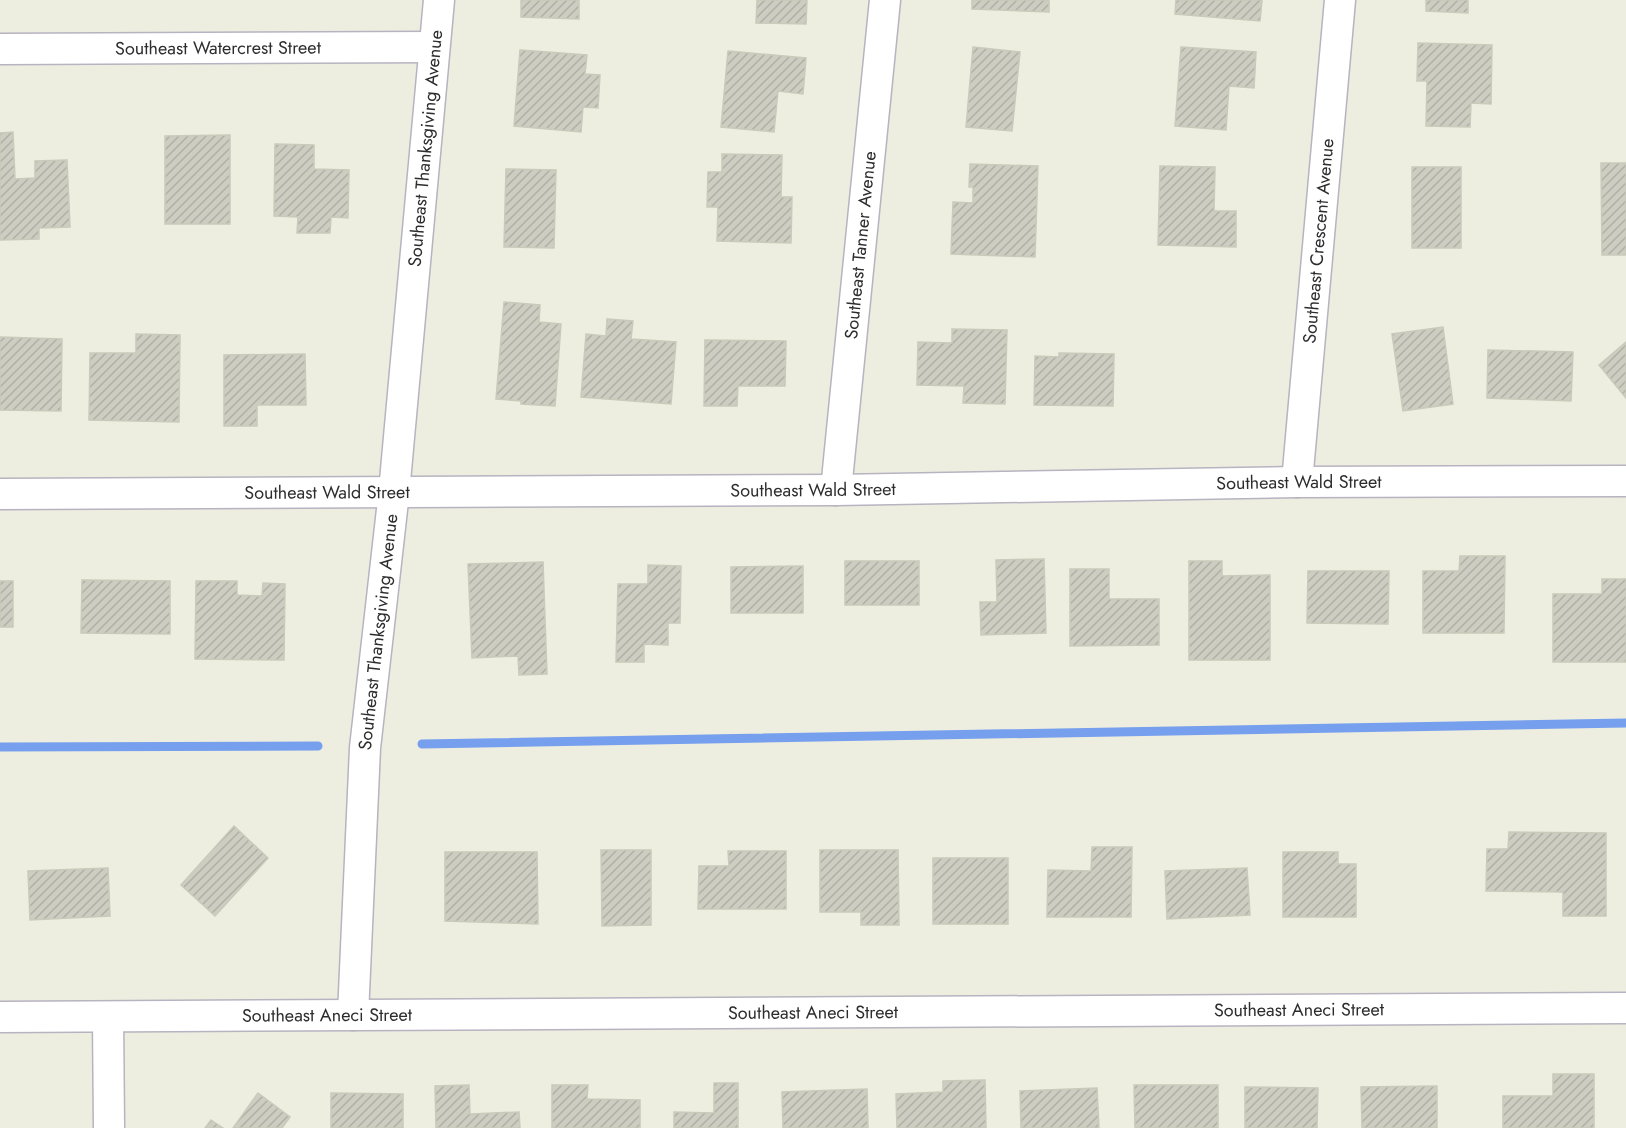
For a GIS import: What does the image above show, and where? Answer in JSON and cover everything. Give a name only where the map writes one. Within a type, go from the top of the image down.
[{"type":"street","name":"Southeast Thanksgiving Avenue","points":[[353,1015],[365,748],[394,492],[438,0]]},
{"type":"street","name":"Southeast Tanner Avenue","points":[[836,490],[885,0]]},
{"type":"street","name":"Southeast Crescent Avenue","points":[[1297,482],[1340,0]]},
{"type":"street","name":"Southeast Watercrest Street","points":[[0,49],[434,46]]},
{"type":"street","name":"Southeast Wald Street","points":[[0,494],[836,490],[1297,482],[1626,481]]},
{"type":"street","name":"Southeast Aneci Street","points":[[0,1017],[1626,1008]]},
{"type":"street","points":[[108,1017],[110,1128]]},
{"type":"building","points":[[521,0],[579,0],[579,19],[521,17]]},
{"type":"building","points":[[757,0],[807,0],[806,24],[756,23]]},
{"type":"building","points":[[972,0],[1049,0],[1049,12],[972,9]]},
{"type":"building","points":[[1176,0],[1262,0],[1260,21],[1175,14]]},
{"type":"building","points":[[1426,0],[1468,0],[1468,13],[1426,11]]},
{"type":"building","points":[[1418,43],[1492,45],[1491,104],[1471,103],[1470,127],[1426,126],[1427,81],[1417,81]]},
{"type":"building","points":[[973,47],[1020,52],[1012,131],[966,127]]},
{"type":"building","points":[[1181,47],[1256,52],[1254,88],[1229,86],[1226,130],[1175,126]]},
{"type":"building","points":[[520,50],[587,55],[585,74],[600,75],[598,108],[583,107],[581,132],[514,126]]},
{"type":"building","points":[[728,51],[806,58],[803,94],[778,91],[774,132],[721,127]]},
{"type":"building","points":[[13,132],[15,179],[35,178],[35,161],[67,160],[70,227],[39,228],[39,239],[0,240],[0,133]]},
{"type":"building","points":[[230,135],[230,224],[165,224],[165,136]]},
{"type":"building","points":[[275,144],[314,145],[314,169],[349,170],[348,218],[331,217],[330,233],[297,233],[298,217],[274,216]]},
{"type":"building","points":[[722,154],[782,155],[781,197],[792,197],[791,243],[717,241],[718,207],[707,207],[708,172],[722,172]]},
{"type":"building","points":[[1601,163],[1626,163],[1626,255],[1602,255]]},
{"type":"building","points":[[970,164],[1038,166],[1035,257],[951,254],[953,202],[973,203],[973,187],[969,187]]},
{"type":"building","points":[[1160,166],[1215,167],[1214,211],[1236,211],[1236,247],[1158,245]]},
{"type":"building","points":[[1412,167],[1461,167],[1461,248],[1412,248]]},
{"type":"building","points":[[506,169],[556,170],[554,248],[504,247]]},
{"type":"building","points":[[504,302],[540,305],[539,322],[561,324],[555,406],[521,404],[521,401],[496,399]]},
{"type":"building","points":[[607,319],[633,321],[631,339],[676,342],[671,404],[581,397],[586,334],[606,336]]},
{"type":"building","points":[[1443,327],[1453,404],[1403,411],[1392,334]]},
{"type":"building","points":[[952,329],[1007,330],[1005,404],[963,403],[964,386],[917,385],[918,342],[952,343]]},
{"type":"building","points":[[136,334],[180,335],[179,422],[89,420],[90,353],[136,353]]},
{"type":"building","points":[[0,337],[62,339],[61,411],[0,410]]},
{"type":"building","points":[[705,340],[786,341],[785,386],[738,386],[737,406],[704,406]]},
{"type":"building","points":[[1626,342],[1626,398],[1599,365]]},
{"type":"building","points":[[1488,350],[1573,352],[1571,401],[1487,398]]},
{"type":"building","points":[[1059,353],[1114,354],[1113,406],[1034,405],[1035,356],[1059,357]]},
{"type":"building","points":[[305,354],[306,405],[257,405],[257,426],[224,426],[224,355]]},
{"type":"building","points":[[1460,556],[1505,556],[1504,633],[1423,633],[1423,571],[1459,571]]},
{"type":"building","points":[[1044,559],[1046,633],[981,635],[980,602],[997,602],[996,560]]},
{"type":"building","points":[[845,561],[919,561],[919,605],[845,605]]},
{"type":"building","points":[[1189,561],[1222,561],[1222,576],[1270,575],[1270,660],[1189,660]]},
{"type":"building","points":[[543,562],[547,674],[519,675],[518,656],[472,658],[468,564]]},
{"type":"building","points":[[648,565],[681,566],[680,623],[668,623],[668,645],[644,644],[644,662],[616,662],[618,584],[648,584]]},
{"type":"building","points":[[803,566],[803,613],[731,613],[731,567]]},
{"type":"building","points":[[1070,569],[1109,569],[1109,599],[1159,599],[1159,645],[1070,646]]},
{"type":"building","points":[[1308,571],[1389,571],[1388,624],[1307,623]]},
{"type":"building","points":[[1602,579],[1626,579],[1626,662],[1553,662],[1553,594],[1602,594]]},
{"type":"building","points":[[82,580],[170,581],[170,634],[81,633]]},
{"type":"building","points":[[0,581],[13,581],[13,627],[0,627]]},
{"type":"building","points":[[196,581],[237,581],[237,595],[262,596],[263,583],[285,584],[284,660],[195,659]]},
{"type":"building","points":[[234,826],[268,858],[215,916],[181,885]]},
{"type":"building","points":[[1509,832],[1606,833],[1606,916],[1563,916],[1563,892],[1486,891],[1487,849],[1508,849]]},
{"type":"building","points":[[1092,847],[1132,847],[1131,917],[1047,917],[1048,870],[1091,871]]},
{"type":"building","points":[[601,850],[651,850],[651,925],[602,926]]},
{"type":"building","points":[[820,850],[898,850],[899,925],[861,925],[861,912],[820,912]]},
{"type":"building","points":[[728,851],[786,851],[786,909],[698,909],[699,866],[729,866]]},
{"type":"building","points":[[445,852],[537,852],[538,924],[445,921]]},
{"type":"building","points":[[1283,852],[1338,852],[1338,864],[1356,864],[1356,917],[1283,917]]},
{"type":"building","points":[[933,858],[1008,858],[1008,924],[933,924]]},
{"type":"building","points":[[108,868],[110,916],[30,920],[28,871]]},
{"type":"building","points":[[1247,868],[1250,915],[1167,919],[1165,871]]},
{"type":"building","points":[[1553,1074],[1594,1074],[1594,1128],[1503,1128],[1503,1096],[1553,1096]]},
{"type":"building","points":[[985,1080],[986,1128],[897,1128],[896,1094],[943,1092],[943,1081]]},
{"type":"building","points":[[714,1083],[738,1083],[738,1128],[674,1128],[674,1112],[714,1113]]},
{"type":"building","points":[[469,1085],[470,1114],[519,1112],[520,1128],[436,1128],[435,1086]]},
{"type":"building","points":[[552,1085],[588,1085],[587,1099],[640,1100],[640,1128],[552,1128]]},
{"type":"building","points":[[1134,1085],[1218,1085],[1218,1128],[1135,1128]]},
{"type":"building","points":[[1437,1086],[1437,1128],[1362,1128],[1361,1087]]},
{"type":"building","points":[[1245,1087],[1318,1088],[1317,1128],[1245,1128]]},
{"type":"building","points":[[1097,1088],[1099,1128],[1021,1128],[1020,1091]]},
{"type":"building","points":[[867,1089],[868,1128],[783,1128],[782,1092]]},
{"type":"building","points":[[258,1093],[290,1117],[282,1128],[233,1128]]},
{"type":"building","points":[[331,1093],[403,1094],[403,1128],[331,1128]]},
{"type":"building","points":[[211,1120],[223,1128],[205,1128]]},
{"type":"waterway","points":[[422,744],[1626,723]]},
{"type":"waterway","points":[[0,747],[318,746]]}]
